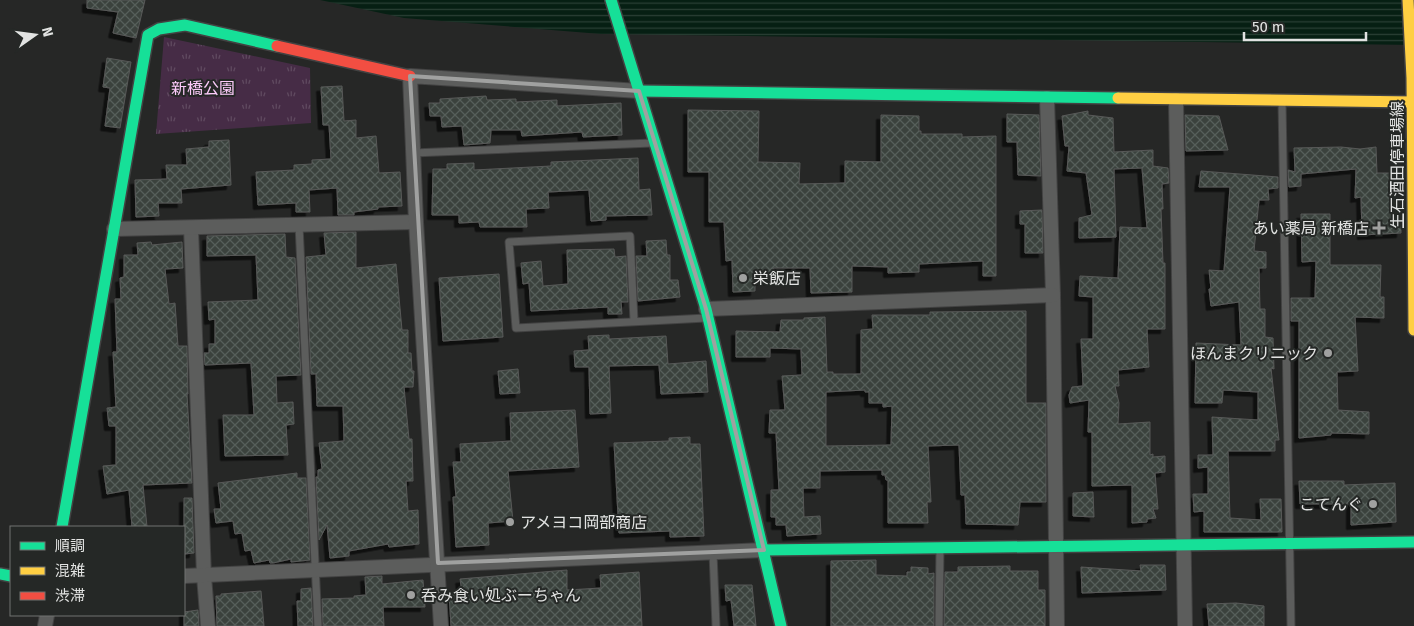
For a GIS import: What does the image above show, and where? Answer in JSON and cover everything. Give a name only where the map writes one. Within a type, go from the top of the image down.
[{"type":"street","points":[[611,0],[622,41],[708,313],[781,626]]},
{"type":"street","name":"生石酒田停車場線","points":[[1408,0],[1413,102],[1414,330]]},
{"type":"street","points":[[62,526],[148,35],[159,29],[184,25],[410,76],[639,92],[1413,102]]},
{"type":"street","points":[[410,76],[416,222],[441,626]]},
{"type":"street","points":[[1047,98],[1053,295],[1057,626]]},
{"type":"street","points":[[1176,100],[1185,626]]},
{"type":"street","points":[[114,230],[416,222]]},
{"type":"street","points":[[191,228],[204,576],[208,626]]},
{"type":"street","points":[[708,313],[1053,295]]},
{"type":"street","points":[[185,576],[316,571],[438,563],[764,550],[1414,542]]},
{"type":"lane","points":[[1282,101],[1291,626]]},
{"type":"lane","points":[[413,153],[655,143]]},
{"type":"lane","points":[[299,225],[318,626]]},
{"type":"lane","points":[[634,321],[630,236],[509,242],[516,328],[634,321],[708,313]]},
{"type":"lane","points":[[939,626],[940,548]]},
{"type":"lane","points":[[713,552],[716,626]]},
{"type":"highlighted area","points":[[410,76],[639,91],[706,309],[764,550],[438,563]]},
{"type":"green space","name":"新橋公園","points":[[164,37],[310,68],[311,123],[156,134]]},
{"type":"shaded area","points":[[320,0],[1414,0],[1414,45],[601,34],[404,18]]},
{"type":"building","points":[[87,0],[145,0],[136,38],[113,33],[118,12],[87,8]]},
{"type":"building","points":[[107,58],[131,62],[120,128],[105,126],[110,88],[103,87]]},
{"type":"building","points":[[342,86],[344,121],[356,120],[356,138],[376,136],[379,173],[400,172],[402,206],[378,207],[378,209],[354,212],[354,215],[338,215],[337,188],[309,190],[310,212],[296,212],[296,203],[258,205],[256,172],[294,170],[294,165],[312,164],[312,160],[331,159],[329,125],[323,125],[321,87]]},
{"type":"building","points":[[486,96],[487,100],[516,99],[516,102],[557,100],[557,106],[621,103],[622,135],[583,137],[582,132],[522,136],[521,130],[491,130],[490,143],[464,145],[462,126],[442,127],[441,116],[430,116],[429,103],[440,103],[440,99]]},
{"type":"building","points":[[688,110],[759,111],[758,162],[800,163],[799,184],[845,183],[845,161],[881,162],[881,115],[919,116],[919,131],[921,131],[921,134],[962,134],[962,137],[996,136],[996,276],[983,276],[983,261],[919,264],[919,272],[888,273],[888,267],[852,266],[852,292],[811,293],[810,268],[773,268],[774,280],[755,280],[755,291],[733,292],[732,260],[726,261],[724,222],[709,222],[709,172],[688,172]]},
{"type":"building","points":[[1088,111],[1088,115],[1113,118],[1114,152],[1153,150],[1153,166],[1168,168],[1169,183],[1162,184],[1163,209],[1161,209],[1163,263],[1165,263],[1165,329],[1147,329],[1149,367],[1118,370],[1119,386],[1115,386],[1119,403],[1118,424],[1150,422],[1150,455],[1153,454],[1153,457],[1165,456],[1165,472],[1155,473],[1158,509],[1153,509],[1156,518],[1147,519],[1147,522],[1132,523],[1132,485],[1092,486],[1092,432],[1088,432],[1089,400],[1070,403],[1069,395],[1072,387],[1083,386],[1081,339],[1093,339],[1093,297],[1079,296],[1080,276],[1118,278],[1120,227],[1147,228],[1142,168],[1114,169],[1116,237],[1079,238],[1079,218],[1092,215],[1086,173],[1067,171],[1069,146],[1065,146],[1062,116]]},
{"type":"building","points":[[1007,114],[1039,115],[1041,176],[1018,175],[1017,142],[1007,142]]},
{"type":"building","points":[[1185,115],[1219,116],[1228,150],[1186,151]]},
{"type":"building","points":[[229,140],[231,185],[181,189],[182,203],[158,203],[159,216],[136,217],[135,180],[167,179],[166,165],[187,165],[186,149],[209,147],[209,141]]},
{"type":"building","points":[[1341,147],[1360,149],[1376,147],[1377,173],[1394,173],[1395,196],[1392,223],[1401,225],[1401,233],[1362,235],[1361,197],[1355,198],[1356,169],[1301,174],[1301,186],[1289,187],[1288,170],[1295,172],[1294,148]]},
{"type":"building","points":[[638,158],[639,190],[650,189],[652,215],[606,216],[606,220],[591,221],[589,190],[548,192],[549,208],[526,209],[527,227],[480,227],[479,222],[459,223],[459,215],[432,215],[433,169],[447,169],[447,164],[474,163],[474,170],[551,166],[551,162]]},
{"type":"building","points":[[1201,171],[1278,177],[1278,188],[1268,189],[1269,200],[1259,200],[1254,251],[1266,252],[1266,268],[1259,268],[1260,309],[1265,309],[1265,337],[1273,338],[1274,369],[1271,368],[1279,440],[1275,440],[1275,451],[1228,451],[1230,518],[1261,520],[1260,499],[1281,499],[1282,532],[1204,532],[1204,511],[1194,512],[1193,494],[1208,494],[1208,467],[1198,468],[1198,455],[1213,455],[1212,417],[1258,420],[1258,392],[1223,390],[1222,403],[1195,403],[1196,343],[1241,345],[1239,302],[1211,306],[1209,289],[1211,289],[1209,270],[1224,271],[1230,187],[1199,187]]},
{"type":"building","points":[[1042,210],[1043,253],[1025,253],[1025,224],[1020,224],[1020,211]]},
{"type":"building","points":[[1301,214],[1330,214],[1330,265],[1381,265],[1380,297],[1384,297],[1384,318],[1355,317],[1358,371],[1337,372],[1338,410],[1369,412],[1369,434],[1331,433],[1331,435],[1299,438],[1299,321],[1291,321],[1291,298],[1315,298],[1316,261],[1302,262]]},
{"type":"building","points":[[356,232],[356,268],[396,264],[402,330],[408,330],[408,353],[411,353],[412,371],[414,371],[413,387],[404,387],[409,439],[412,439],[413,481],[406,481],[408,511],[418,510],[419,544],[389,547],[388,544],[349,551],[349,556],[330,558],[327,525],[319,540],[316,477],[318,477],[318,470],[322,469],[319,443],[344,441],[343,406],[317,406],[316,374],[311,374],[306,257],[326,255],[324,233]]},
{"type":"building","points":[[285,234],[286,257],[295,258],[301,375],[276,376],[277,403],[293,402],[294,424],[286,425],[288,455],[225,456],[223,415],[254,415],[251,363],[205,365],[204,353],[209,353],[209,344],[215,344],[215,319],[209,320],[208,302],[258,300],[256,255],[207,256],[207,236]]},
{"type":"building","points":[[666,240],[667,255],[670,255],[670,280],[678,280],[680,297],[638,301],[636,256],[647,256],[646,241]]},
{"type":"building","points":[[151,242],[152,245],[182,242],[183,268],[165,269],[169,304],[175,303],[178,346],[187,346],[187,394],[192,483],[143,485],[147,526],[132,526],[129,490],[107,494],[103,466],[116,465],[116,426],[109,426],[107,408],[116,407],[113,352],[117,352],[115,299],[121,299],[120,278],[124,277],[124,255],[138,255],[137,243]]},
{"type":"building","points":[[614,249],[615,257],[626,256],[628,302],[621,302],[622,314],[608,314],[608,307],[531,311],[529,283],[523,284],[521,263],[541,261],[543,286],[568,284],[567,250]]},
{"type":"building","points":[[499,274],[503,337],[443,341],[439,278]]},
{"type":"building","points":[[1026,311],[1026,403],[1046,403],[1046,502],[1020,502],[1018,525],[966,524],[965,495],[961,495],[959,445],[928,446],[931,502],[927,502],[928,523],[888,523],[888,480],[886,480],[885,475],[882,475],[882,470],[820,471],[820,488],[803,488],[804,517],[820,516],[821,534],[787,536],[786,525],[776,525],[776,517],[771,517],[771,490],[779,490],[776,433],[769,433],[770,410],[785,410],[782,376],[802,375],[801,349],[770,348],[770,357],[736,357],[736,331],[780,332],[781,320],[804,320],[804,318],[825,317],[827,372],[833,372],[833,374],[861,374],[861,330],[873,329],[872,315],[930,315],[930,312]],"holes":[[[865,390],[865,392],[869,392],[869,403],[883,403],[883,407],[892,406],[891,445],[826,446],[826,392]]]},
{"type":"building","points":[[609,335],[609,339],[666,336],[668,364],[706,361],[708,392],[661,394],[659,365],[609,366],[611,413],[590,414],[589,367],[575,367],[574,351],[589,350],[588,336]]},
{"type":"building","points":[[518,369],[520,393],[500,394],[498,371]]},
{"type":"building","points":[[575,410],[579,467],[508,471],[513,521],[488,523],[489,545],[456,547],[453,497],[456,497],[453,462],[461,462],[460,444],[511,441],[510,413]]},
{"type":"building","points":[[690,437],[690,444],[700,444],[704,536],[670,537],[670,531],[619,533],[614,443],[669,441],[669,438]]},
{"type":"building","points":[[297,473],[297,478],[306,478],[310,560],[291,562],[291,559],[270,563],[269,560],[254,563],[251,550],[245,551],[242,533],[235,534],[233,521],[216,523],[214,509],[221,509],[218,483]]},
{"type":"building","name":"こてんぐ","points":[[1299,481],[1344,481],[1344,485],[1395,483],[1396,522],[1351,525],[1351,504],[1300,504]]},
{"type":"building","points":[[1093,492],[1094,517],[1073,516],[1073,493]]},
{"type":"building","points":[[184,498],[192,498],[194,553],[185,554]]},
{"type":"building","points":[[876,560],[876,575],[907,576],[907,572],[911,572],[911,567],[928,568],[928,574],[934,573],[934,626],[831,626],[831,561]]},
{"type":"building","points":[[1140,565],[1165,565],[1166,590],[1082,593],[1081,567],[1141,571]]},
{"type":"building","points":[[1010,566],[1010,571],[1038,571],[1038,590],[1045,590],[1045,626],[944,626],[945,572],[958,572],[958,567]]},
{"type":"building","points":[[567,570],[567,590],[601,588],[600,575],[639,572],[642,626],[451,626],[449,593],[462,592],[460,579]]},
{"type":"building","points":[[382,576],[382,584],[423,580],[425,607],[383,607],[384,626],[323,626],[322,599],[354,598],[354,596],[366,595],[365,577]]},
{"type":"building","points":[[725,585],[752,585],[756,626],[734,626],[731,600],[726,601]]},
{"type":"building","points":[[311,588],[313,626],[298,626],[297,601],[301,601],[301,589]]},
{"type":"building","points":[[261,591],[264,626],[217,626],[216,596]]},
{"type":"building","points":[[1236,603],[1264,606],[1264,626],[1209,626],[1207,604]]},
{"type":"building","points":[[198,610],[199,626],[184,626],[185,612]]},
{"type":"traffic: fast","points":[[611,0],[706,309],[781,626]]},
{"type":"traffic: fast","points":[[62,526],[148,35],[159,29],[185,25],[277,46]]},
{"type":"traffic: fast","points":[[639,91],[1118,98]]},
{"type":"traffic: fast","points":[[764,550],[1414,542]]},
{"type":"traffic: fast","points":[[0,574],[10,576]]},
{"type":"traffic: slow","points":[[1408,0],[1412,78],[1414,330]]},
{"type":"traffic: slow","points":[[1118,98],[1414,102]]},
{"type":"traffic: jam","points":[[277,46],[410,76]]},
{"type":"place","name":"あい薬局 新橋店","points":[[1379,228]]},
{"type":"place","name":"栄飯店","points":[[743,278]]},
{"type":"place","name":"ほんまクリニック","points":[[1328,353]]},
{"type":"place","name":"こてんぐ","points":[[1373,504]]},
{"type":"place","name":"アメヨコ岡部商店","points":[[510,522]]},
{"type":"place","name":"呑み食い処ぶーちゃん","points":[[411,595]]}]
